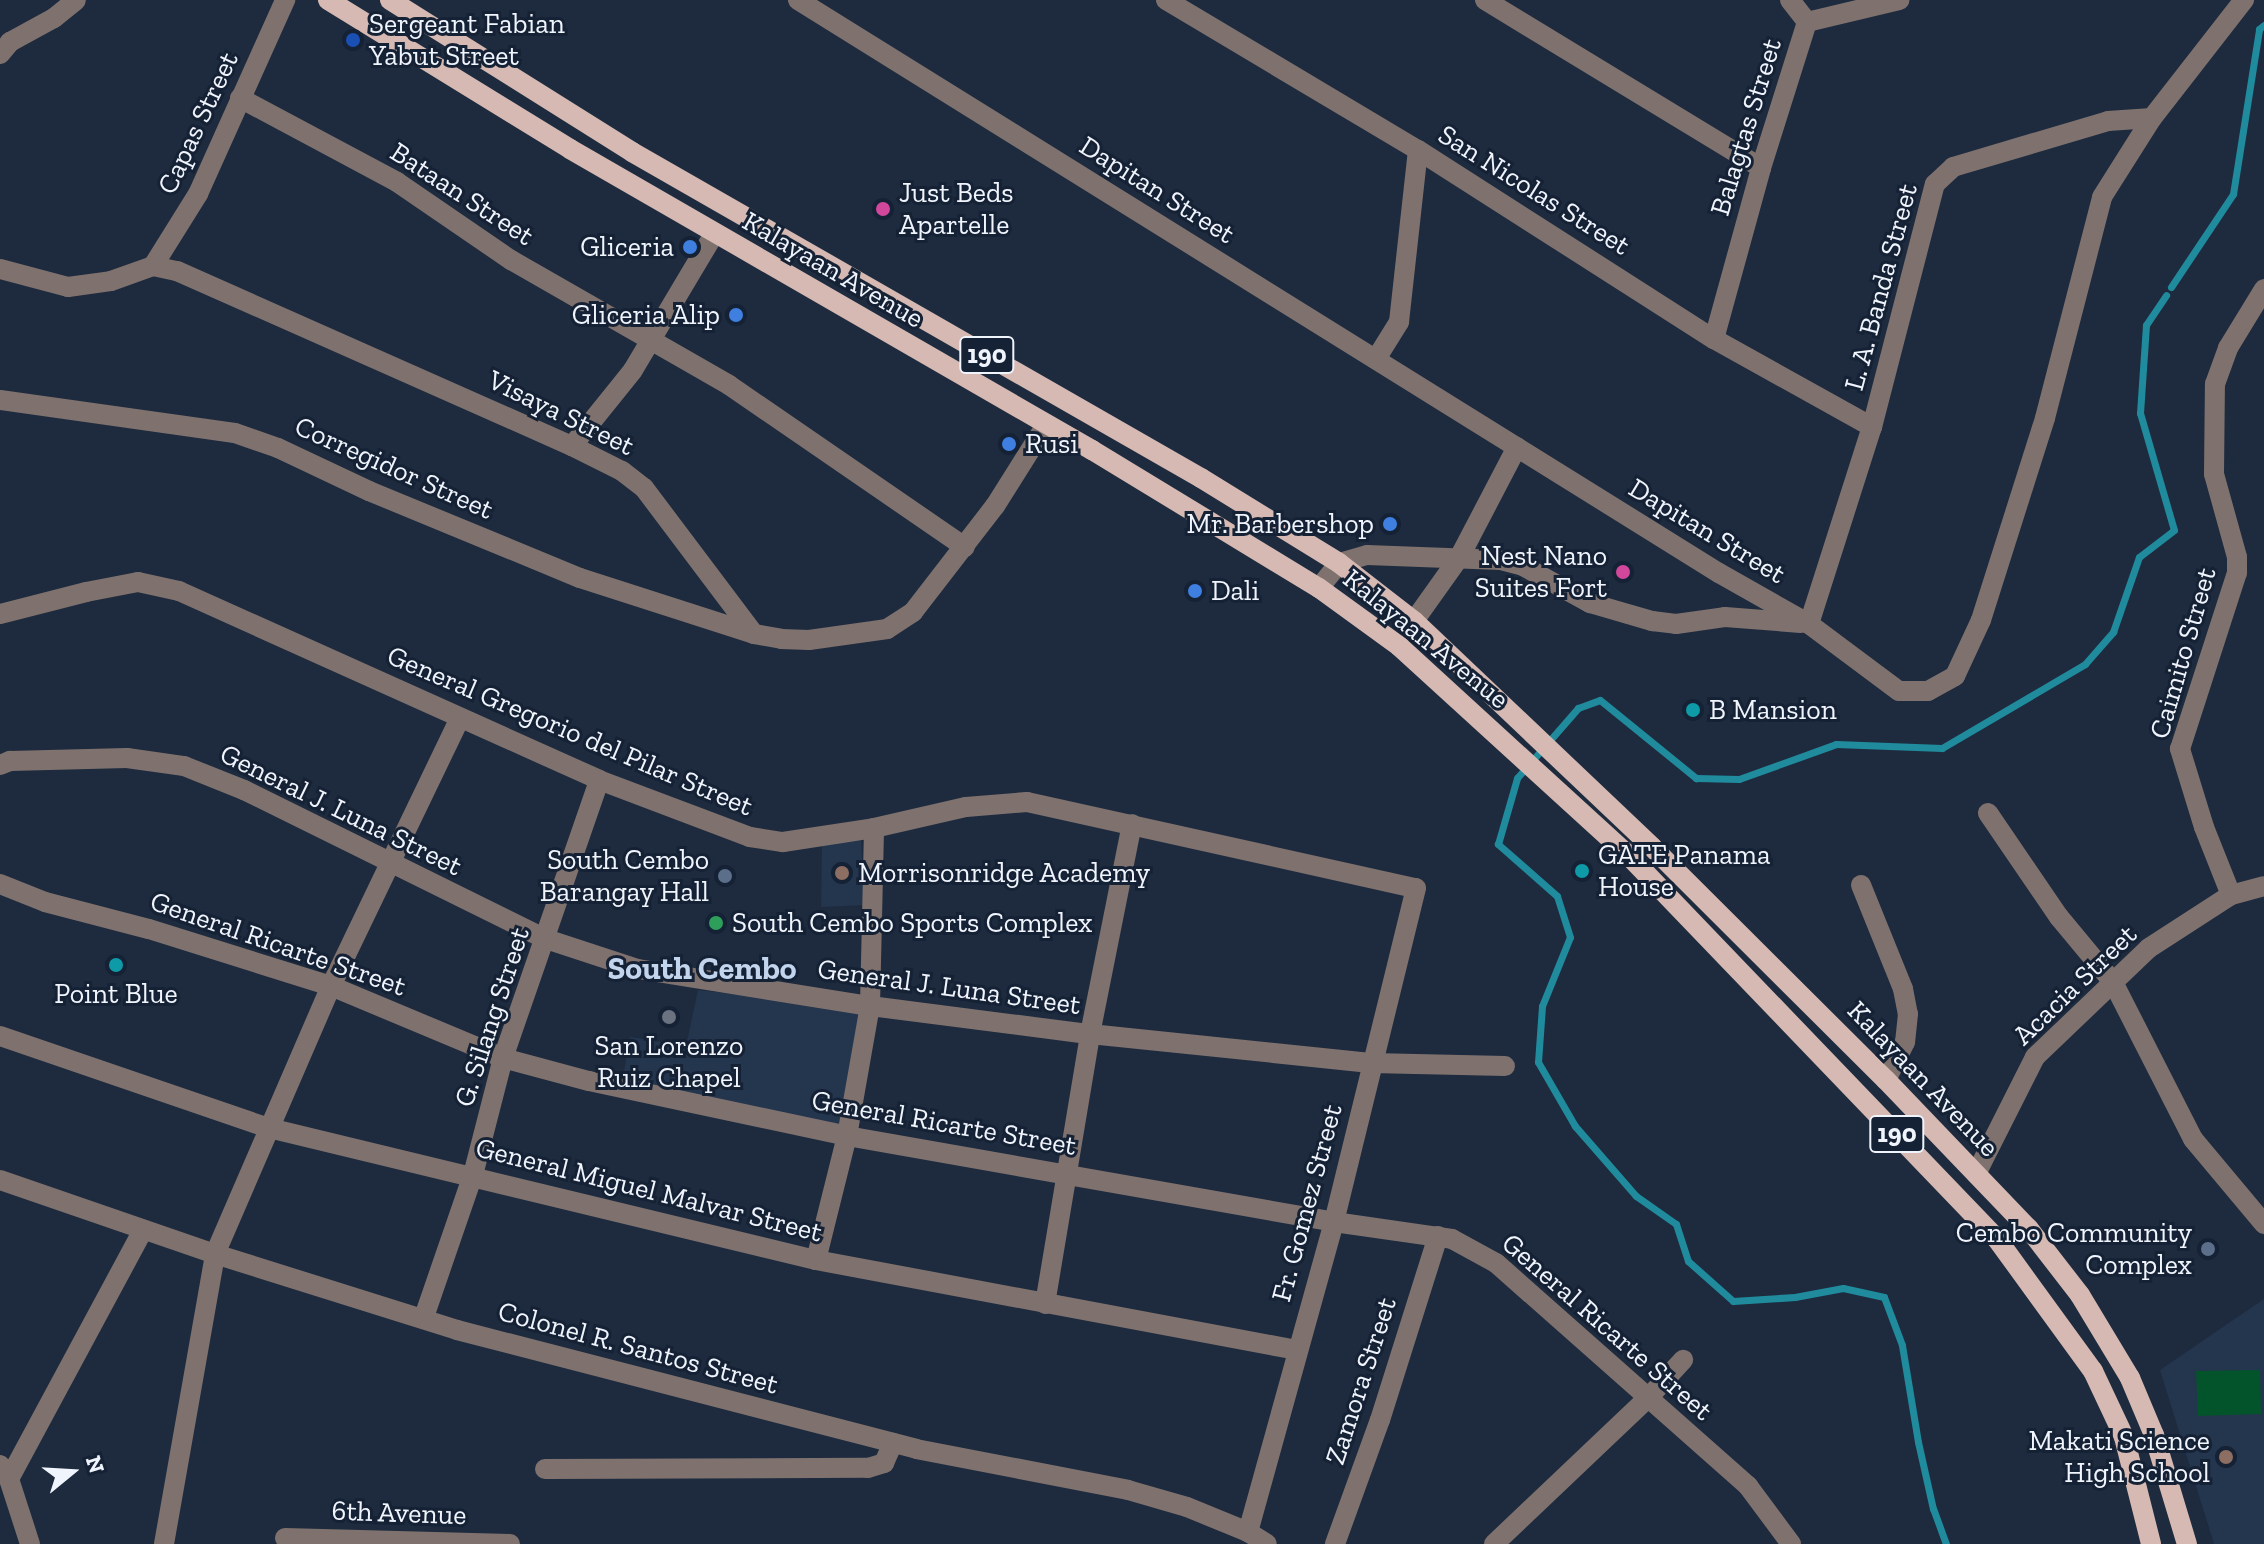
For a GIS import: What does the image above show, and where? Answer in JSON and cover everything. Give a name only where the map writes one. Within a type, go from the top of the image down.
[{"type":"main road","name":"Kalayaan Avenue","points":[[328,0],[714,234],[1046,425],[1319,588],[1399,646],[1631,858],[1997,1239],[2093,1371],[2124,1437],[2151,1544]]},
{"type":"main road","name":"Kalayaan Avenue","points":[[390,0],[632,152],[1201,478],[1339,563],[1414,621],[1520,719],[1886,1080],[2029,1229],[2080,1295],[2130,1378],[2154,1435],[2187,1544]]},
{"type":"street","points":[[0,54],[10,42],[54,18],[76,0]]},
{"type":"street","name":"Capas Street","points":[[153,266],[198,194],[285,0]]},
{"type":"street","name":"Dapitan Street","points":[[798,0],[1517,447],[1809,624],[1899,691],[1928,691],[1955,676],[1981,620],[2045,418],[2102,197],[2152,118],[2244,0]]},
{"type":"street","name":"San Nicolas Street","points":[[1166,0],[1418,150],[1714,339],[1872,427]]},
{"type":"street","points":[[1485,0],[1761,168]]},
{"type":"street","points":[[1790,0],[1807,22]]},
{"type":"street","name":"Balagtas Street","points":[[1714,339],[1761,168],[1807,22],[1899,0]]},
{"type":"street","name":"Bataan Street","points":[[240,98],[397,182],[511,260],[652,340],[795,427],[965,547]]},
{"type":"street","name":"L. A. Banda Street","points":[[1809,624],[1872,427],[1935,184],[1944,172],[2108,121],[2152,118]]},
{"type":"street","points":[[1376,359],[1399,322],[1418,150]]},
{"type":"street","points":[[572,446],[620,388],[714,234]]},
{"type":"street","points":[[0,269],[68,287],[111,281],[153,266]]},
{"type":"street","name":"Visaya Street","points":[[153,266],[177,271],[622,471],[644,488],[754,634]]},
{"type":"street","name":"Caimito Street","points":[[2231,895],[2204,827],[2180,749],[2237,573],[2237,557],[2214,474],[2215,384],[2228,348],[2264,289]]},
{"type":"street","name":"Corregidor Street","points":[[0,400],[235,433],[278,448],[369,491],[580,578],[754,634]]},
{"type":"street","points":[[754,634],[809,640],[887,629],[913,612],[965,547],[1046,425]]},
{"type":"street","points":[[1414,621],[1459,558],[1517,447]]},
{"type":"street","points":[[1319,588],[1339,563],[1367,555],[1501,560],[1523,566],[1590,603],[1652,621],[1676,624],[1725,617],[1809,624]]},
{"type":"street","name":"General Gregorio del Pilar Street","points":[[0,614],[138,582],[179,591],[599,780],[750,837],[783,842],[874,828],[966,807],[1019,801],[1416,888]]},
{"type":"street","points":[[164,1544],[215,1254],[331,986],[460,718]]},
{"type":"street","name":"General J. Luna Street","points":[[0,765],[10,761],[127,758],[184,766],[244,790],[546,939],[638,969],[870,1006],[1090,1034],[1371,1063],[1505,1066]]},
{"type":"street","name":"G. Silang Street","points":[[424,1317],[473,1175],[503,1058],[599,780]]},
{"type":"street","points":[[1988,813],[2059,917],[2113,982],[2193,1139],[2264,1224]]},
{"type":"street","points":[[1045,1304],[1090,1034],[1132,824]]},
{"type":"street","points":[[816,1260],[847,1136],[870,1006],[874,828]]},
{"type":"street","name":"General Ricarte Street","points":[[0,884],[45,902],[149,929],[331,986],[503,1058],[604,1084],[847,1136],[1334,1222],[1452,1239],[1496,1263],[1748,1486],[1791,1544]]},
{"type":"street","points":[[1861,885],[1903,989],[1908,1014],[1905,1042],[1886,1080]]},
{"type":"street","name":"Acacia Street","points":[[1976,1174],[2035,1057],[2149,948],[2231,895],[2264,886]]},
{"type":"street","name":"Fr. Gomez Street","points":[[1248,1532],[1334,1222],[1416,888]]},
{"type":"street","name":"General Miguel Malvar Street","points":[[0,1036],[269,1128],[816,1260],[1296,1350]]},
{"type":"street","name":"Colonel R. Santos Street","points":[[0,1180],[215,1254],[424,1317],[457,1330],[893,1443],[1128,1490],[1187,1507],[1248,1532],[1267,1544]]},
{"type":"street","points":[[30,1544],[4,1472],[143,1230]]},
{"type":"street","name":"Zamora Street","points":[[1335,1544],[1380,1420],[1438,1236]]},
{"type":"street","points":[[1494,1544],[1648,1398],[1683,1360]]},
{"type":"street","points":[[545,1469],[868,1468],[884,1463],[893,1443]]},
{"type":"street","name":"6th Avenue","points":[[285,1538],[510,1544]]},
{"type":"shaded area","name":"Morrisonridge Academy","points":[[822,841],[861,841],[865,905],[821,907]]},
{"type":"shaded area","points":[[698,990],[867,1009],[840,1125],[622,1083],[630,1037],[686,1046]]},
{"type":"shaded area","name":"Makati Science High School","points":[[2264,1299],[2264,1544],[2214,1544],[2160,1370]]},
{"type":"green space","points":[[2260,1370],[2261,1414],[2198,1416],[2196,1371]]},
{"type":"waterway","points":[[2171,287],[2233,194],[2259,29],[2264,25]]},
{"type":"waterway","points":[[1946,1544],[1933,1509],[1918,1442],[1902,1345],[1884,1297],[1843,1288],[1795,1297],[1733,1301],[1688,1261],[1676,1224],[1636,1196],[1575,1126],[1538,1062],[1542,1006],[1570,937],[1557,896],[1498,844],[1517,778],[1578,708],[1600,700],[1696,778],[1739,779],[1836,744],[1942,748],[2085,664],[2113,632],[2139,557],[2174,530],[2140,413],[2146,325],[2166,295]]},
{"type":"place","name":"Sergeant Fabian Yabut Street","points":[[353,40]]},
{"type":"place","name":"Just Beds Apartelle","points":[[883,209]]},
{"type":"place","name":"Gliceria","points":[[690,247]]},
{"type":"place","name":"Gliceria Alip","points":[[736,315]]},
{"type":"place","name":"Rusi","points":[[1009,444]]},
{"type":"place","name":"Mr. Barbershop","points":[[1390,524]]},
{"type":"place","name":"Nest Nano Suites Fort","points":[[1623,572]]},
{"type":"place","name":"Dali","points":[[1195,591]]},
{"type":"place","name":"B Mansion","points":[[1693,710]]},
{"type":"place","name":"GATE Panama House","points":[[1582,871]]},
{"type":"place","name":"Morrisonridge Academy","points":[[842,873]]},
{"type":"place","name":"South Cembo Barangay Hall","points":[[725,876]]},
{"type":"place","name":"South Cembo Sports Complex","points":[[716,923]]},
{"type":"place","name":"Point Blue","points":[[116,965]]},
{"type":"place","name":"San Lorenzo Ruiz Chapel","points":[[669,1017]]},
{"type":"place","name":"Cembo Community Complex","points":[[2208,1249]]},
{"type":"place","name":"Makati Science High School","points":[[2226,1457]]},
{"type":"district","name":"South Cembo","points":[[702,968]]}]
